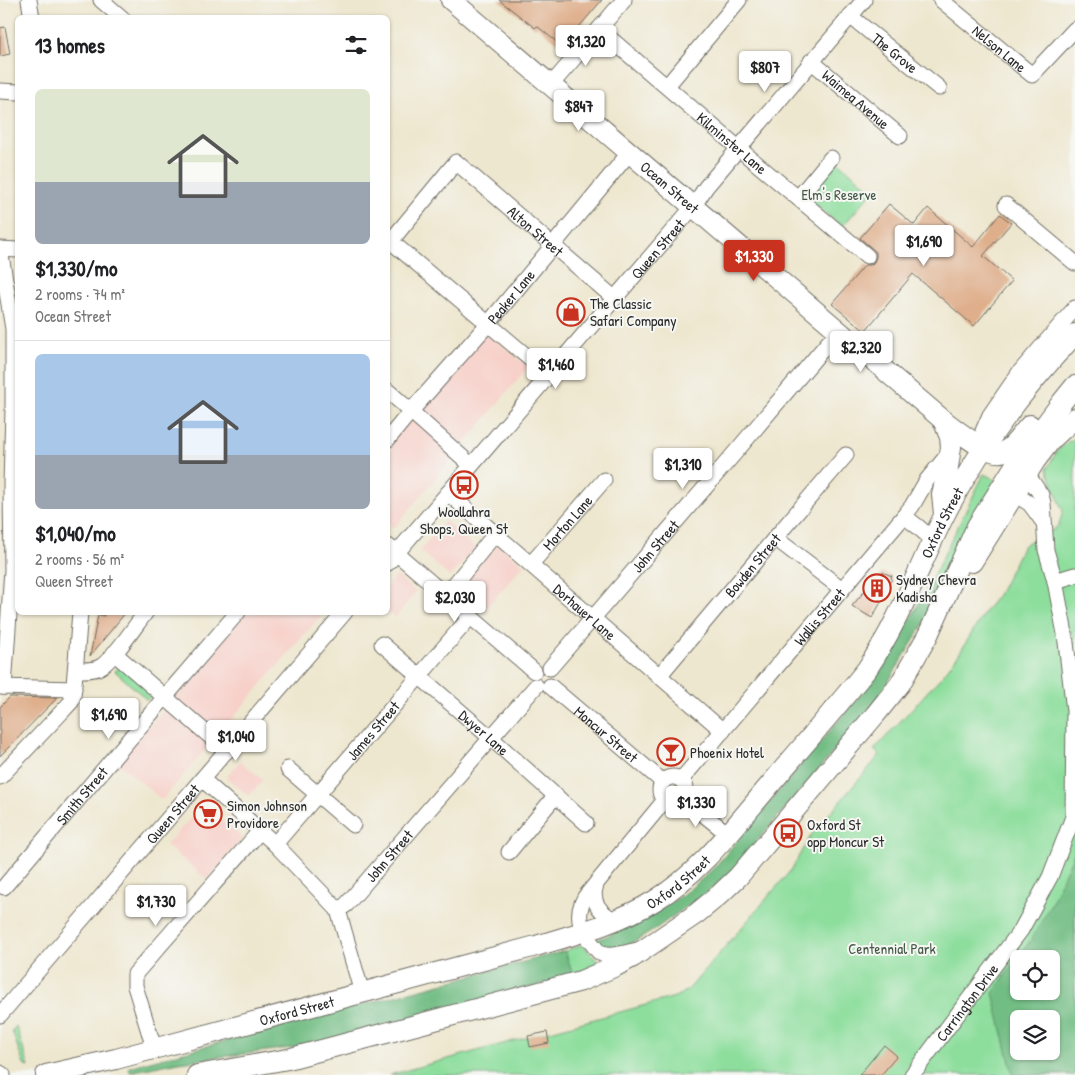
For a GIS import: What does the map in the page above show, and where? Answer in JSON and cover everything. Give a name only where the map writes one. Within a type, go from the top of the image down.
[{"type":"main road","name":"Ocean Street","points":[[451,0],[943,420],[984,448]]},
{"type":"main road","name":"Oxford Street","points":[[46,1075],[536,946],[583,932],[614,920],[641,908],[671,890],[702,862],[728,834],[852,689],[872,662],[920,570],[944,516],[984,448],[1020,399],[1071,340]]},
{"type":"main road","points":[[928,635],[977,526],[1016,464],[1075,386]]},
{"type":"main road","points":[[984,448],[1000,453],[1008,450],[1038,414],[1062,402]]},
{"type":"main road","points":[[205,1074],[288,1059],[582,981],[633,957],[696,914],[738,877],[900,684],[1028,471],[1051,440],[1075,418]]},
{"type":"main road","points":[[943,420],[950,437],[951,451],[942,494],[944,516]]},
{"type":"main road","points":[[75,1075],[116,1058]]},
{"type":"street","points":[[29,0],[32,15]]},
{"type":"street","points":[[101,0],[118,15]]},
{"type":"street","points":[[667,86],[739,0]]},
{"type":"street","name":"Queen Street","points":[[390,554],[448,493],[693,207],[706,187],[864,0]]},
{"type":"street","name":"Nelson Lane","points":[[941,0],[1032,75],[1075,29]]},
{"type":"street","points":[[551,85],[599,29],[618,2]]},
{"type":"street","name":"The Grove","points":[[850,16],[939,88]]},
{"type":"street","name":"Kilminster Lane","points":[[599,29],[867,256]]},
{"type":"street","name":"Waimea Avenue","points":[[811,62],[900,136]]},
{"type":"street","points":[[0,91],[15,92]]},
{"type":"street","name":"Peaker Lane","points":[[390,437],[488,324],[630,152]]},
{"type":"street","points":[[798,198],[831,158]]},
{"type":"street","name":"Alton Street","points":[[390,240],[456,162],[614,298]]},
{"type":"street","points":[[1006,205],[1075,263]]},
{"type":"street","points":[[390,242],[549,374]]},
{"type":"street","points":[[15,250],[0,249],[7,328],[10,409],[6,485],[10,570],[2,687],[74,690]]},
{"type":"street","points":[[984,448],[983,431],[990,415],[1019,373],[1075,308]]},
{"type":"street","name":"John Street","points":[[338,910],[346,905],[540,681],[553,683],[554,675],[550,668],[838,331]]},
{"type":"street","points":[[390,393],[472,465]]},
{"type":"street","name":"Wallis Street","points":[[681,780],[904,516],[927,480],[951,451]]},
{"type":"street","name":"Bowden Street","points":[[659,676],[846,455]]},
{"type":"street","name":"Carrington Drive","points":[[912,1075],[1021,930],[1050,877],[1074,816],[1074,711],[1065,634],[1055,581],[1046,550],[1042,500],[1028,471]]},
{"type":"street","name":"Morton Lane","points":[[531,564],[604,480]]},
{"type":"street","name":"Dorhauer Lane","points":[[448,493],[723,731]]},
{"type":"street","points":[[1015,494],[1030,504],[1044,524]]},
{"type":"street","points":[[904,516],[933,540]]},
{"type":"street","points":[[446,595],[495,534]]},
{"type":"street","points":[[775,538],[842,589]]},
{"type":"street","name":"Moncur Street","points":[[390,554],[446,595],[540,681],[663,782]]},
{"type":"street","points":[[1055,581],[1075,575]]},
{"type":"street","points":[[0,777],[71,702],[74,690],[80,615]]},
{"type":"street","points":[[76,670],[98,669],[114,653],[144,615]]},
{"type":"street","name":"Smith Street","points":[[4,887],[235,615]]},
{"type":"street","name":"Queen Street","points":[[0,1015],[342,615]]},
{"type":"street","name":"James Street","points":[[275,844],[470,616]]},
{"type":"street","name":"Dwyer Lane","points":[[382,644],[586,823]]},
{"type":"street","points":[[114,653],[227,751]]},
{"type":"street","points":[[288,769],[353,825]]},
{"type":"street","points":[[670,778],[681,780],[686,791],[683,798],[672,803],[665,800],[660,789],[663,782],[670,778]]},
{"type":"street","points":[[202,779],[275,844],[338,910],[362,993]]},
{"type":"street","points":[[509,852],[556,795]]},
{"type":"street","points":[[683,798],[728,834]]},
{"type":"street","points":[[650,946],[614,955],[600,954],[583,932],[580,920],[581,904],[665,800]]},
{"type":"street","points":[[154,1048],[135,986],[135,974],[260,831]]},
{"type":"street","points":[[596,885],[593,896],[595,902],[607,917],[614,920]]},
{"type":"shaded area","points":[[486,331],[528,367],[395,527],[390,525],[390,453],[393,449],[390,444]]},
{"type":"shaded area","points":[[445,521],[475,548],[450,577],[420,551]]},
{"type":"shaded area","points":[[498,544],[524,565],[486,608],[462,582]]},
{"type":"shaded area","points":[[396,575],[416,592],[395,618],[390,614],[390,582]]},
{"type":"shaded area","points":[[244,615],[321,615],[162,800],[118,763]]},
{"type":"shaded area","points":[[240,761],[263,780],[249,796],[226,778]]},
{"type":"shaded area","points":[[203,805],[243,838],[208,880],[166,845]]},
{"type":"green space","name":"Elm's Reserve","points":[[836,160],[873,191],[842,227],[806,197]]},
{"type":"green space","name":"Centennial Park","points":[[1075,438],[1075,1075],[389,1075],[675,997],[688,990],[792,869],[812,834],[880,755],[874,750],[942,676],[959,654],[986,610],[998,595],[1023,546],[1059,525],[1063,511],[1047,469],[1057,451]]},
{"type":"green space","points":[[984,474],[996,480],[942,589],[930,583]]},
{"type":"green space","points":[[930,583],[942,589],[925,622],[874,705],[726,877],[653,931],[626,946],[609,951],[597,942],[599,939],[661,909],[689,890],[715,867],[884,667]]},
{"type":"green space","points":[[122,664],[154,692],[147,700],[115,671]]},
{"type":"green space","points":[[1075,851],[1075,1075],[1013,1075],[993,993],[1010,969],[1010,1000],[1060,1000],[1060,950],[1023,950],[1052,902]]},
{"type":"green space","points":[[581,945],[598,962],[573,976],[565,951]]},
{"type":"green space","points":[[565,951],[573,976],[315,1045],[179,1062],[130,1072],[129,1067],[150,1061]]},
{"type":"green space","points":[[16,1026],[29,1067],[24,1065],[12,1031]]},
{"type":"building","points":[[499,0],[602,0],[566,42],[562,39],[558,43]]},
{"type":"building","points":[[5,27],[10,54],[0,56],[0,28]]},
{"type":"building","points":[[889,204],[914,225],[928,208],[973,247],[1000,214],[1011,223],[983,256],[1012,281],[974,326],[913,274],[865,331],[832,304],[865,265],[871,265],[874,262],[876,252],[860,238]]},
{"type":"building","name":"Sydney Chevra Kadisha","points":[[882,572],[892,576],[892,579],[883,593],[885,595],[872,618],[852,606],[872,582],[877,580]]},
{"type":"building","points":[[98,615],[124,615],[90,656]]},
{"type":"building","points":[[10,697],[57,698],[0,756],[0,707]]},
{"type":"building","points":[[547,1032],[549,1043],[530,1047],[528,1036]]},
{"type":"building","points":[[884,1045],[897,1056],[881,1075],[859,1075]]},
{"type":"place","name":"The Classic Safari Company","points":[[571,312]]},
{"type":"place","name":"Woollahra Shops, Queen St","points":[[464,485]]},
{"type":"place","name":"Sydney Chevra Kadisha","points":[[877,588]]},
{"type":"place","name":"Phoenix Hotel","points":[[671,752]]},
{"type":"place","name":"Simon Johnson Providore","points":[[208,814]]},
{"type":"place","name":"Oxford St opp Moncur St","points":[[788,833]]}]
